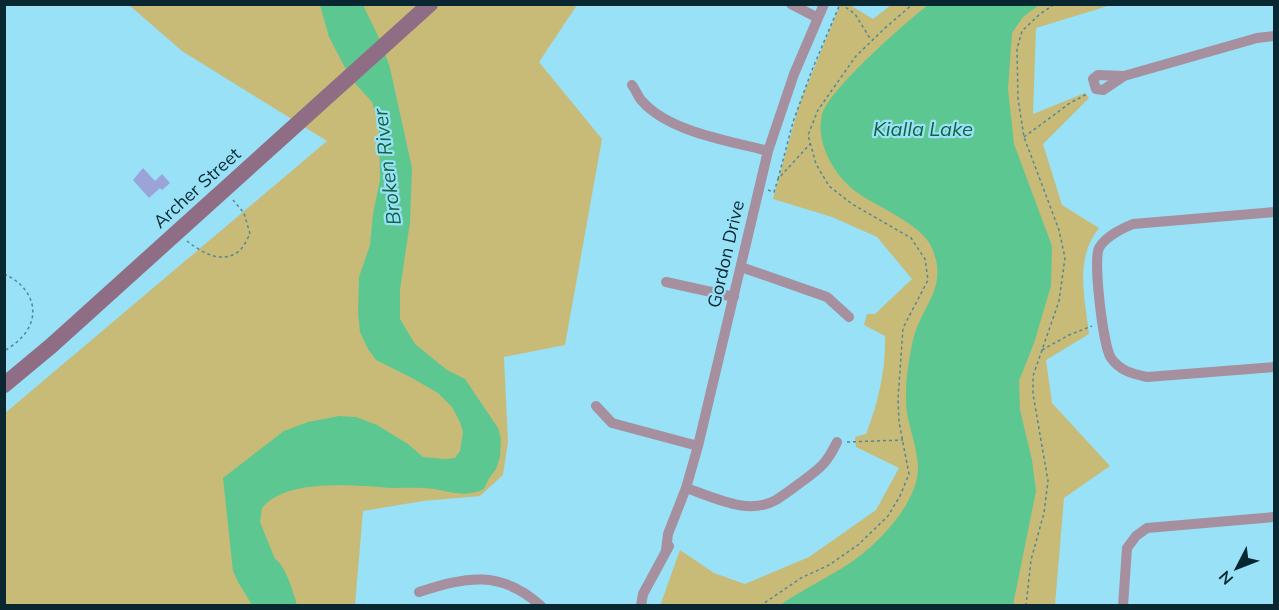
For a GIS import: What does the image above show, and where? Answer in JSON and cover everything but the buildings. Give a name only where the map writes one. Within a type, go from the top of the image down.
[{"type":"main road","name":"Archer Street","points":[[4,385],[51,346],[430,4]]},
{"type":"main road","name":"Archer Street","points":[[4,396],[36,365],[51,346]]},
{"type":"street","points":[[791,4],[818,18]]},
{"type":"street","name":"Gordon Drive","points":[[641,606],[643,594],[666,550],[668,534],[686,488],[698,446],[768,151],[794,74],[824,4]]},
{"type":"street","points":[[1257,38],[1275,28]]},
{"type":"street","points":[[1100,90],[1124,76],[1257,38],[1275,36]]},
{"type":"street","points":[[632,85],[642,101],[662,117],[684,128],[768,151]]},
{"type":"street","points":[[1275,212],[1133,224],[1116,231],[1099,249],[1096,264],[1105,345],[1110,358],[1131,374],[1147,377],[1275,367]]},
{"type":"street","points":[[741,267],[827,297],[849,317]]},
{"type":"street","points":[[666,282],[734,297]]},
{"type":"street","points":[[596,405],[612,423],[698,446]]},
{"type":"street","points":[[686,488],[741,506],[761,506],[776,500],[813,474],[829,460],[837,442]]},
{"type":"street","points":[[1123,606],[1127,548],[1136,536],[1147,528],[1275,517]]},
{"type":"street","points":[[420,592],[453,582],[475,578],[490,579],[524,592],[541,606]]},
{"type":"street","name":"Gordon Drive","points":[[646,606],[648,585]]},
{"type":"path","points":[[759,188],[774,192],[797,111],[833,16],[840,4],[855,14],[871,41]]},
{"type":"path","points":[[760,606],[785,588],[829,565],[858,545],[888,516],[909,474],[899,422],[898,399],[903,328],[928,280],[925,259],[910,238],[852,204],[829,186],[816,164],[808,135],[818,110],[856,56],[913,4]]},
{"type":"path","points":[[1026,606],[1031,560],[1044,513],[1048,481],[1033,394],[1033,376],[1059,301],[1065,258],[1059,230],[1024,137],[1018,99],[1017,49],[1022,32],[1040,14],[1055,4]]},
{"type":"path","points":[[1024,137],[1079,97],[1100,90]]},
{"type":"path","points":[[778,179],[811,143]]},
{"type":"path","points":[[179,231],[201,252],[222,258],[240,250],[250,234],[244,213],[225,190]]},
{"type":"path","points":[[4,274],[20,281],[30,297],[32,311],[28,330],[24,336],[4,351]]},
{"type":"path","points":[[1042,350],[1081,329],[1103,326]]},
{"type":"path","points":[[837,442],[903,440]]},
{"type":"shaded area","points":[[129,5],[577,5],[539,62],[602,139],[565,345],[504,357],[508,442],[503,475],[480,496],[423,501],[363,511],[355,605],[5,605],[4,414],[327,141],[182,51]]},
{"type":"shaded area","name":"Kialla Lake","points":[[840,5],[850,5],[873,19],[891,5],[1111,5],[1036,28],[1033,114],[1085,93],[1089,98],[1043,144],[1062,205],[1099,228],[1091,240],[1084,266],[1084,293],[1089,334],[1046,360],[1052,403],[1110,466],[1064,498],[1055,605],[660,606],[680,550],[714,573],[745,584],[809,557],[876,510],[899,468],[856,447],[855,437],[866,434],[883,374],[885,336],[864,325],[867,314],[875,314],[912,279],[877,237],[832,217],[773,199],[799,105]]},
{"type":"water","name":"Broken River","points":[[320,5],[363,5],[381,42],[390,68],[412,168],[410,222],[400,290],[400,319],[415,344],[447,370],[465,379],[498,428],[501,439],[500,457],[484,489],[473,493],[423,488],[343,485],[305,488],[273,498],[262,508],[260,522],[275,559],[286,573],[297,605],[252,605],[233,571],[223,478],[284,431],[308,422],[339,416],[356,417],[377,425],[408,444],[423,457],[455,458],[460,451],[463,432],[452,407],[438,393],[376,360],[360,332],[359,277],[370,245],[380,180],[379,125],[372,102],[351,79],[329,37]]},
{"type":"water","name":"Kialla Lake","points":[[928,5],[1039,5],[1023,17],[1012,33],[1008,89],[1014,144],[1052,246],[1051,286],[1034,343],[1019,381],[1020,410],[1032,460],[1036,491],[1013,605],[780,605],[841,569],[880,538],[907,504],[917,479],[917,459],[907,413],[907,376],[917,327],[936,284],[936,260],[931,246],[917,230],[855,191],[840,176],[824,147],[821,125],[827,104],[852,74]]}]
